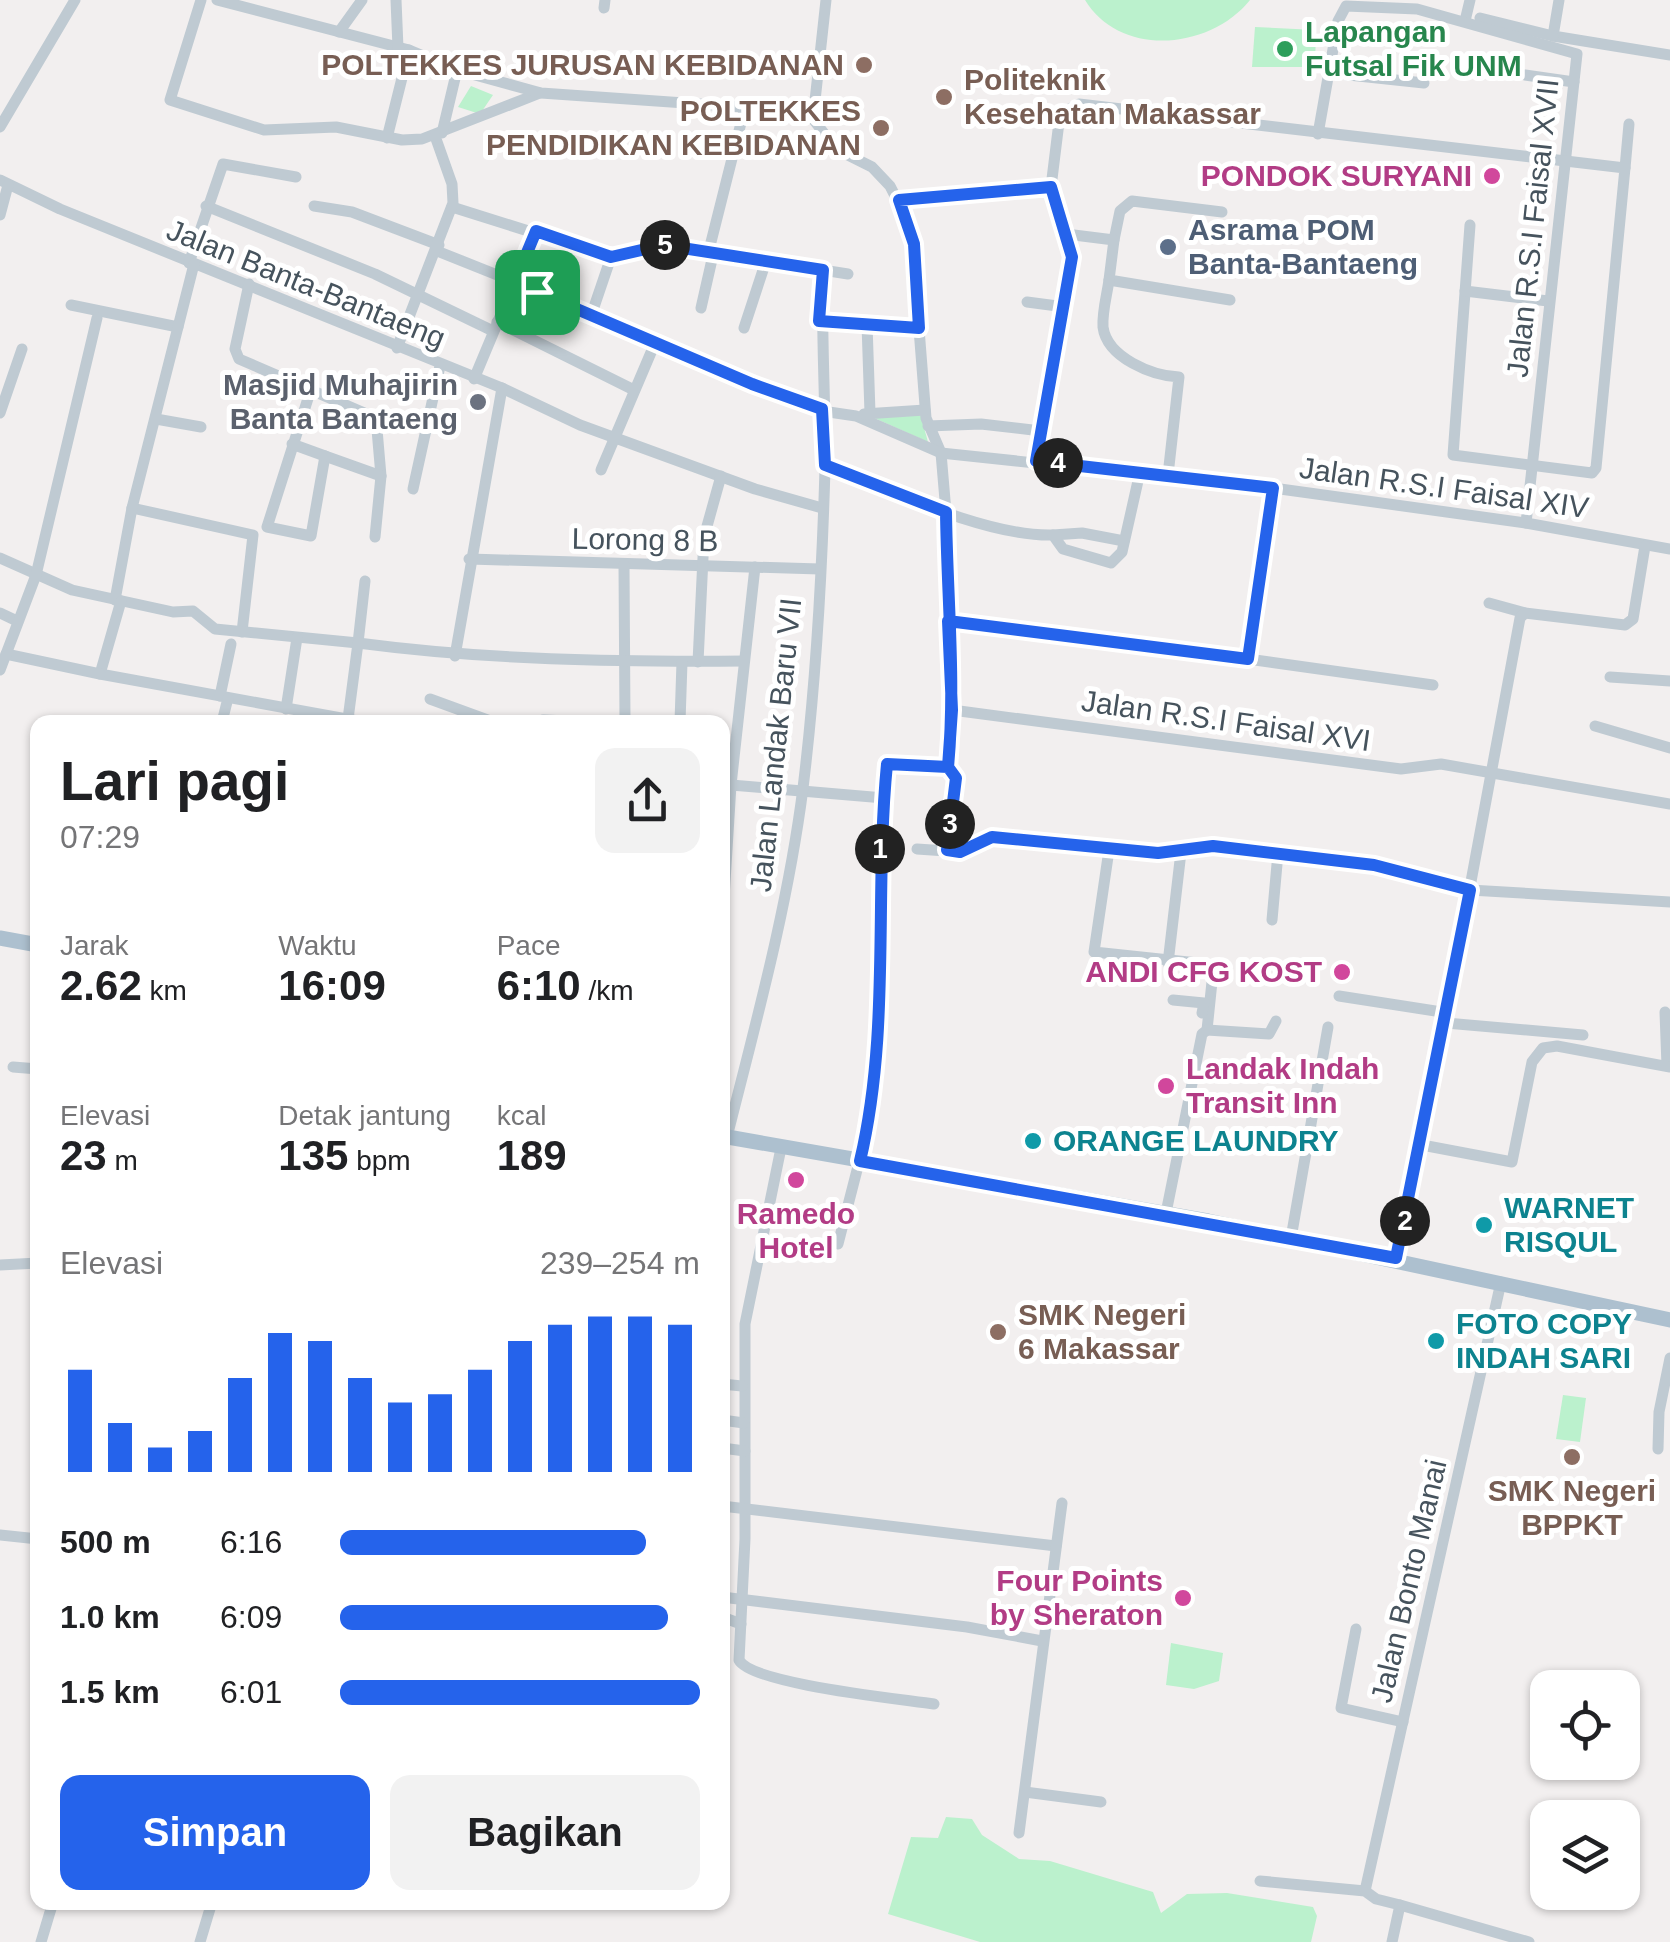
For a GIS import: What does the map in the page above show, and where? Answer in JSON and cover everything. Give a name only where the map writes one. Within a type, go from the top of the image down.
[{"type":"main road","points":[[0,938],[30,943]]},
{"type":"main road","points":[[730,1138],[1396,1258],[1670,1320]]},
{"type":"street","points":[[0,127],[75,0]]},
{"type":"street","points":[[201,0],[170,95],[174,104],[264,130],[336,127],[387,138],[439,135],[541,92]]},
{"type":"street","points":[[217,0],[403,49],[457,70],[541,92],[786,110],[813,119],[836,149],[872,167],[899,200],[914,244],[925,410],[940,453],[946,512],[952,710],[948,767],[956,778],[947,850]]},
{"type":"street","points":[[340,32],[362,0]]},
{"type":"street","points":[[387,138],[403,49],[396,0]]},
{"type":"street","points":[[813,119],[826,0]]},
{"type":"street","points":[[1318,134],[1344,7],[1399,5],[1465,21],[1470,0]]},
{"type":"street","points":[[1553,36],[1559,0]]},
{"type":"street","points":[[1480,18],[1553,36],[1670,55]]},
{"type":"street","name":"Jalan R.S.I Faisal XVII","points":[[1465,21],[1574,52],[1574,82],[1526,523]]},
{"type":"street","points":[[397,348],[452,207],[452,184],[439,135],[457,70]]},
{"type":"street","points":[[1330,74],[1424,83]]},
{"type":"street","points":[[1525,75],[1574,82]]},
{"type":"street","points":[[1036,461],[1072,257],[1051,187],[1060,114],[1070,105],[1171,113],[1318,134],[1625,168]]},
{"type":"street","points":[[701,308],[744,107]]},
{"type":"street","points":[[1470,226],[1451,450],[1458,458],[1590,473],[1596,468],[1629,124]]},
{"type":"street","points":[[100,674],[118,601],[132,508],[206,206],[226,162],[296,177]]},
{"type":"street","points":[[0,215],[4,182]]},
{"type":"street","name":"Jalan Banta-Bantaeng","points":[[4,182],[192,264],[249,284],[614,437],[822,508]]},
{"type":"street","points":[[899,200],[1051,187]]},
{"type":"street","points":[[1168,475],[1179,377],[1136,365],[1106,338],[1104,320],[1114,240],[1120,212],[1132,201],[1222,212]]},
{"type":"street","points":[[206,206],[632,388]]},
{"type":"street","points":[[314,206],[352,212],[514,284],[822,410],[856,416],[925,410]]},
{"type":"street","points":[[452,207],[611,257],[663,245],[848,274]]},
{"type":"street","points":[[474,379],[536,231]]},
{"type":"street","points":[[1066,234],[1114,240]]},
{"type":"street","points":[[592,313],[611,257]]},
{"type":"street","points":[[744,328],[766,261]]},
{"type":"street","name":"Jalan Landak Baru VII","points":[[730,1118],[774,954],[802,790],[825,465],[819,321],[823,270]]},
{"type":"street","points":[[1109,280],[1230,300]]},
{"type":"street","points":[[249,284],[236,355],[374,414],[381,476],[374,537]]},
{"type":"street","points":[[1465,291],[1548,301]]},
{"type":"street","points":[[1027,302],[1065,306]]},
{"type":"street","points":[[71,305],[97,314],[178,327]]},
{"type":"street","points":[[0,670],[36,575],[97,314]]},
{"type":"street","points":[[819,321],[919,328]]},
{"type":"street","points":[[867,324],[870,413]]},
{"type":"street","points":[[601,470],[632,388],[656,343]]},
{"type":"street","points":[[0,413],[22,349]]},
{"type":"street","points":[[413,489],[440,366]]},
{"type":"street","points":[[456,656],[469,559],[502,388]]},
{"type":"street","points":[[311,390],[266,520],[270,529],[311,536],[324,456]]},
{"type":"street","name":"Jalan R.S.I Faisal XIV","points":[[856,416],[940,453],[1273,488],[1526,523],[1670,549]]},
{"type":"street","points":[[156,419],[201,427]]},
{"type":"street","points":[[928,426],[981,424],[1041,430]]},
{"type":"street","points":[[292,444],[381,476]]},
{"type":"street","points":[[825,465],[946,512],[1035,536],[1089,534],[1124,541]]},
{"type":"street","points":[[1053,535],[1063,549],[1112,563],[1118,561],[1140,472]]},
{"type":"street","points":[[698,662],[707,517],[721,476]]},
{"type":"street","points":[[1248,659],[1273,488]]},
{"type":"street","points":[[132,508],[254,535],[242,632]]},
{"type":"street","points":[[1489,603],[1525,613],[1630,622],[1645,546]]},
{"type":"street","points":[[0,558],[36,575],[118,601],[172,612],[194,611],[214,629],[456,656],[744,662]]},
{"type":"street","name":"Lorong 8 B","points":[[469,559],[820,569]]},
{"type":"street","points":[[624,564],[625,715]]},
{"type":"street","points":[[730,868],[731,785],[755,567]]},
{"type":"street","points":[[340,715],[358,644],[365,580]]},
{"type":"street","points":[[1396,1258],[1422,1145],[1520,618],[1525,613]]},
{"type":"street","points":[[0,614],[18,620]]},
{"type":"street","points":[[948,621],[1433,685]]},
{"type":"street","points":[[286,709],[298,638]]},
{"type":"street","points":[[223,715],[230,644]]},
{"type":"street","points":[[6,654],[318,715]]},
{"type":"street","points":[[680,715],[682,662]]},
{"type":"street","points":[[1610,677],[1670,682]]},
{"type":"street","points":[[430,699],[474,715]]},
{"type":"street","name":"Jalan R.S.I Faisal XVI","points":[[952,710],[1401,769],[1433,763],[1670,804]]},
{"type":"street","points":[[1595,726],[1670,748]]},
{"type":"street","points":[[838,1244],[874,1104],[882,998],[887,764],[948,767]]},
{"type":"street","points":[[731,785],[884,798]]},
{"type":"street","points":[[917,848],[960,852],[992,837],[1108,850],[1181,852],[1213,846],[1374,865],[1470,890],[1670,902]]},
{"type":"street","points":[[1108,850],[1094,952],[1168,963],[1208,964],[1214,980],[1166,1214]]},
{"type":"street","points":[[1168,963],[1181,852]]},
{"type":"street","points":[[1272,920],[1278,852]]},
{"type":"street","points":[[1339,996],[1446,1018],[1583,1034]]},
{"type":"street","points":[[1173,1000],[1204,1003],[1204,1032]]},
{"type":"street","points":[[1422,1145],[1512,1162],[1532,1062],[1543,1048],[1557,1046],[1668,1067],[1665,1012]]},
{"type":"street","points":[[1204,1032],[1269,1034],[1276,1021]]},
{"type":"street","points":[[1291,1238],[1328,1027]]},
{"type":"street","points":[[13,1067],[30,1068]]},
{"type":"street","points":[[781,1148],[745,1324],[745,1509],[739,1660],[752,1671],[934,1704]]},
{"type":"street","points":[[0,1266],[30,1264]]},
{"type":"street","name":"Jalan Bonto Manai","points":[[1366,1891],[1502,1282]]},
{"type":"street","points":[[1658,1449],[1659,1412],[1670,1358]]},
{"type":"street","points":[[730,1385],[742,1386]]},
{"type":"street","points":[[730,1421],[744,1423]]},
{"type":"street","points":[[730,1449],[745,1451]]},
{"type":"street","points":[[1020,1833],[1062,1503]]},
{"type":"street","points":[[730,1507],[1056,1546]]},
{"type":"street","points":[[0,1532],[30,1538]]},
{"type":"street","points":[[730,1597],[967,1627],[1042,1642]]},
{"type":"street","points":[[730,1620],[740,1624]]},
{"type":"street","points":[[1356,1629],[1340,1708],[1403,1722]]},
{"type":"street","points":[[1025,1792],[1101,1802]]},
{"type":"street","points":[[1260,1881],[1366,1891],[1376,1899],[1529,1942]]},
{"type":"street","points":[[1392,1942],[1400,1904]]},
{"type":"street","points":[[40,1942],[50,1910]]},
{"type":"street","points":[[200,1942],[210,1910]]},
{"type":"green space","points":[[1085,0],[1250,0],[1233,17],[1212,29],[1166,40],[1142,39],[1120,32],[1100,19]]},
{"type":"green space","name":"Lapangan Futsal Fik UNM","points":[[1255,27],[1316,30],[1315,67],[1252,67]]},
{"type":"green space","points":[[471,86],[493,95],[480,114],[458,107]]},
{"type":"green space","points":[[920,413],[928,442],[872,417]]},
{"type":"green space","points":[[1563,1395],[1586,1398],[1580,1442],[1556,1439]]},
{"type":"green space","points":[[1171,1643],[1223,1653],[1219,1681],[1194,1689],[1166,1685]]},
{"type":"green space","points":[[946,1817],[972,1819],[982,1835],[1019,1859],[1050,1861],[1153,1892],[1161,1913],[1187,1894],[1227,1893],[1313,1907],[1317,1916],[1311,1942],[980,1942],[888,1914],[911,1837],[938,1838]]},
{"type":"place","name":"Lapangan Futsal Fik UNM","points":[[1285,49]]},
{"type":"place","name":"POLTEKKES JURUSAN KEBIDANAN","points":[[864,65]]},
{"type":"place","name":"Politeknik Kesehatan Makassar","points":[[944,97]]},
{"type":"place","name":"POLTEKKES PENDIDIKAN KEBIDANAN","points":[[881,128]]},
{"type":"place","name":"PONDOK SURYANI","points":[[1492,176]]},
{"type":"place","name":"Asrama POM Banta-Bantaeng","points":[[1168,247]]},
{"type":"place","name":"Masjid Muhajirin Banta Bantaeng","points":[[478,402]]},
{"type":"place","name":"ANDI CFG KOST","points":[[1342,972]]},
{"type":"place","name":"Landak Indah Transit Inn","points":[[1166,1086]]},
{"type":"place","name":"ORANGE LAUNDRY","points":[[1033,1141]]},
{"type":"place","name":"Ramedo Hotel","points":[[796,1180]]},
{"type":"place","name":"WARNET RISQUL","points":[[1484,1225]]},
{"type":"place","name":"SMK Negeri 6 Makassar","points":[[998,1332]]},
{"type":"place","name":"FOTO COPY INDAH SARI","points":[[1436,1341]]},
{"type":"place","name":"SMK Negeri BPPKT","points":[[1572,1457]]},
{"type":"place","name":"Four Points by Sheraton","points":[[1183,1598]]},
{"type":"route","points":[[537,292],[514,284],[536,231],[611,257],[663,245],[823,270],[819,321],[919,328],[914,244],[899,200],[1051,187],[1072,257],[1070,287],[1052,356],[1036,461],[1273,488],[1248,659],[948,621],[952,710],[948,767],[956,778],[947,850],[960,852],[969,844],[992,837],[1158,853],[1213,846],[1374,865],[1470,890],[1422,1145],[1396,1258],[860,1161],[874,1104],[879,1043],[880,840],[887,764],[948,767],[949,753],[952,710],[948,621],[946,512],[825,465],[822,409],[752,384],[537,292]]}]
